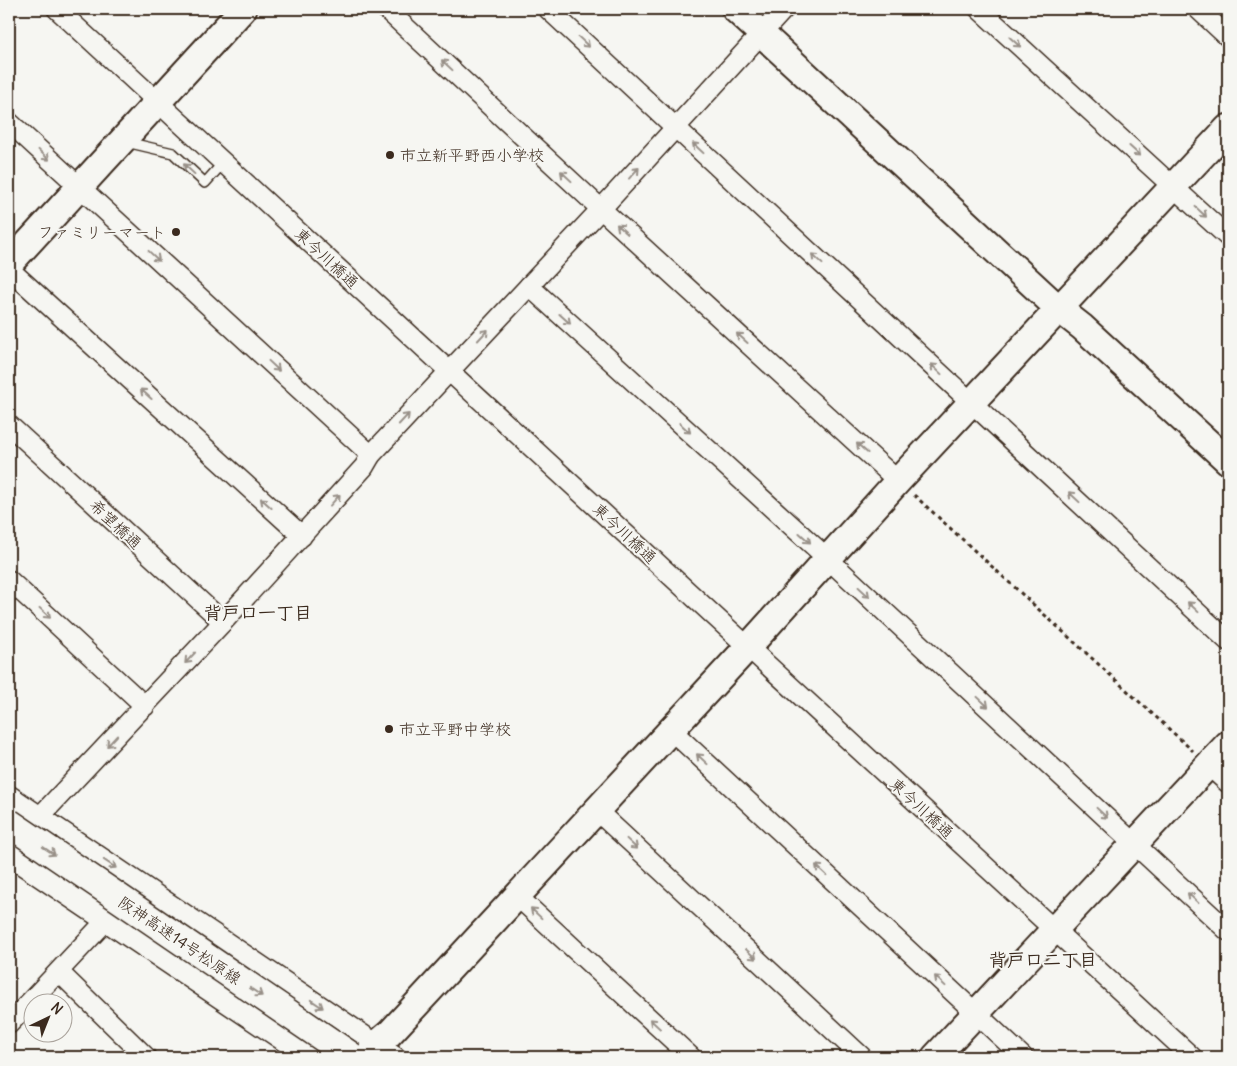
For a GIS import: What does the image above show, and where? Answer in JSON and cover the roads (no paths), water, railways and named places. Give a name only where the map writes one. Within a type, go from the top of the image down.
[{"type":"highway","name":"阪神高速14号松原線","points":[[9,823],[352,1057]]},
{"type":"highway","name":"阪神高速14号松原線","points":[[9,851],[315,1057]]},
{"type":"street","name":"東今川橋通","points":[[57,9],[1192,1057]]},
{"type":"street","points":[[386,9],[898,481]]},
{"type":"street","points":[[548,9],[1228,641]]},
{"type":"street","points":[[735,9],[1060,309],[1228,460]]},
{"type":"street","points":[[9,851],[223,622],[364,468],[371,455],[601,209],[784,9]]},
{"type":"street","points":[[979,9],[1228,237]]},
{"type":"street","points":[[1198,9],[1228,37]]},
{"type":"street","points":[[9,264],[239,10]]},
{"type":"street","points":[[9,122],[371,455]]},
{"type":"street","points":[[9,794],[46,812],[380,1053],[390,1033],[748,647],[898,481],[1228,128]]},
{"type":"street","points":[[9,269],[302,536]]},
{"type":"street","points":[[529,286],[828,558],[1228,931]]},
{"type":"street","name":"希望橋通","points":[[9,425],[223,622]]},
{"type":"street","points":[[12,591],[145,706]]},
{"type":"street","points":[[671,730],[1023,1057]]},
{"type":"street","points":[[935,1057],[1228,744]]},
{"type":"street","points":[[1208,765],[1228,783]]},
{"type":"street","points":[[596,810],[862,1057]]},
{"type":"street","points":[[9,860],[293,1057]]},
{"type":"street","points":[[517,896],[691,1057]]},
{"type":"street","points":[[9,1024],[102,925]]},
{"type":"street","points":[[59,972],[146,1057]]},
{"type":"lane","points":[[121,141],[173,153],[205,183],[223,163]]},
{"type":"place","name":"市立新平野西小学校","points":[[390,155]]},
{"type":"place","name":"ファミリーマート","points":[[176,232]]},
{"type":"place","name":"市立平野中学校","points":[[389,729]]},
{"type":"district","name":"背戸口一丁目","points":[[258,612]]},
{"type":"district","name":"背戸口二丁目","points":[[1043,959]]}]
